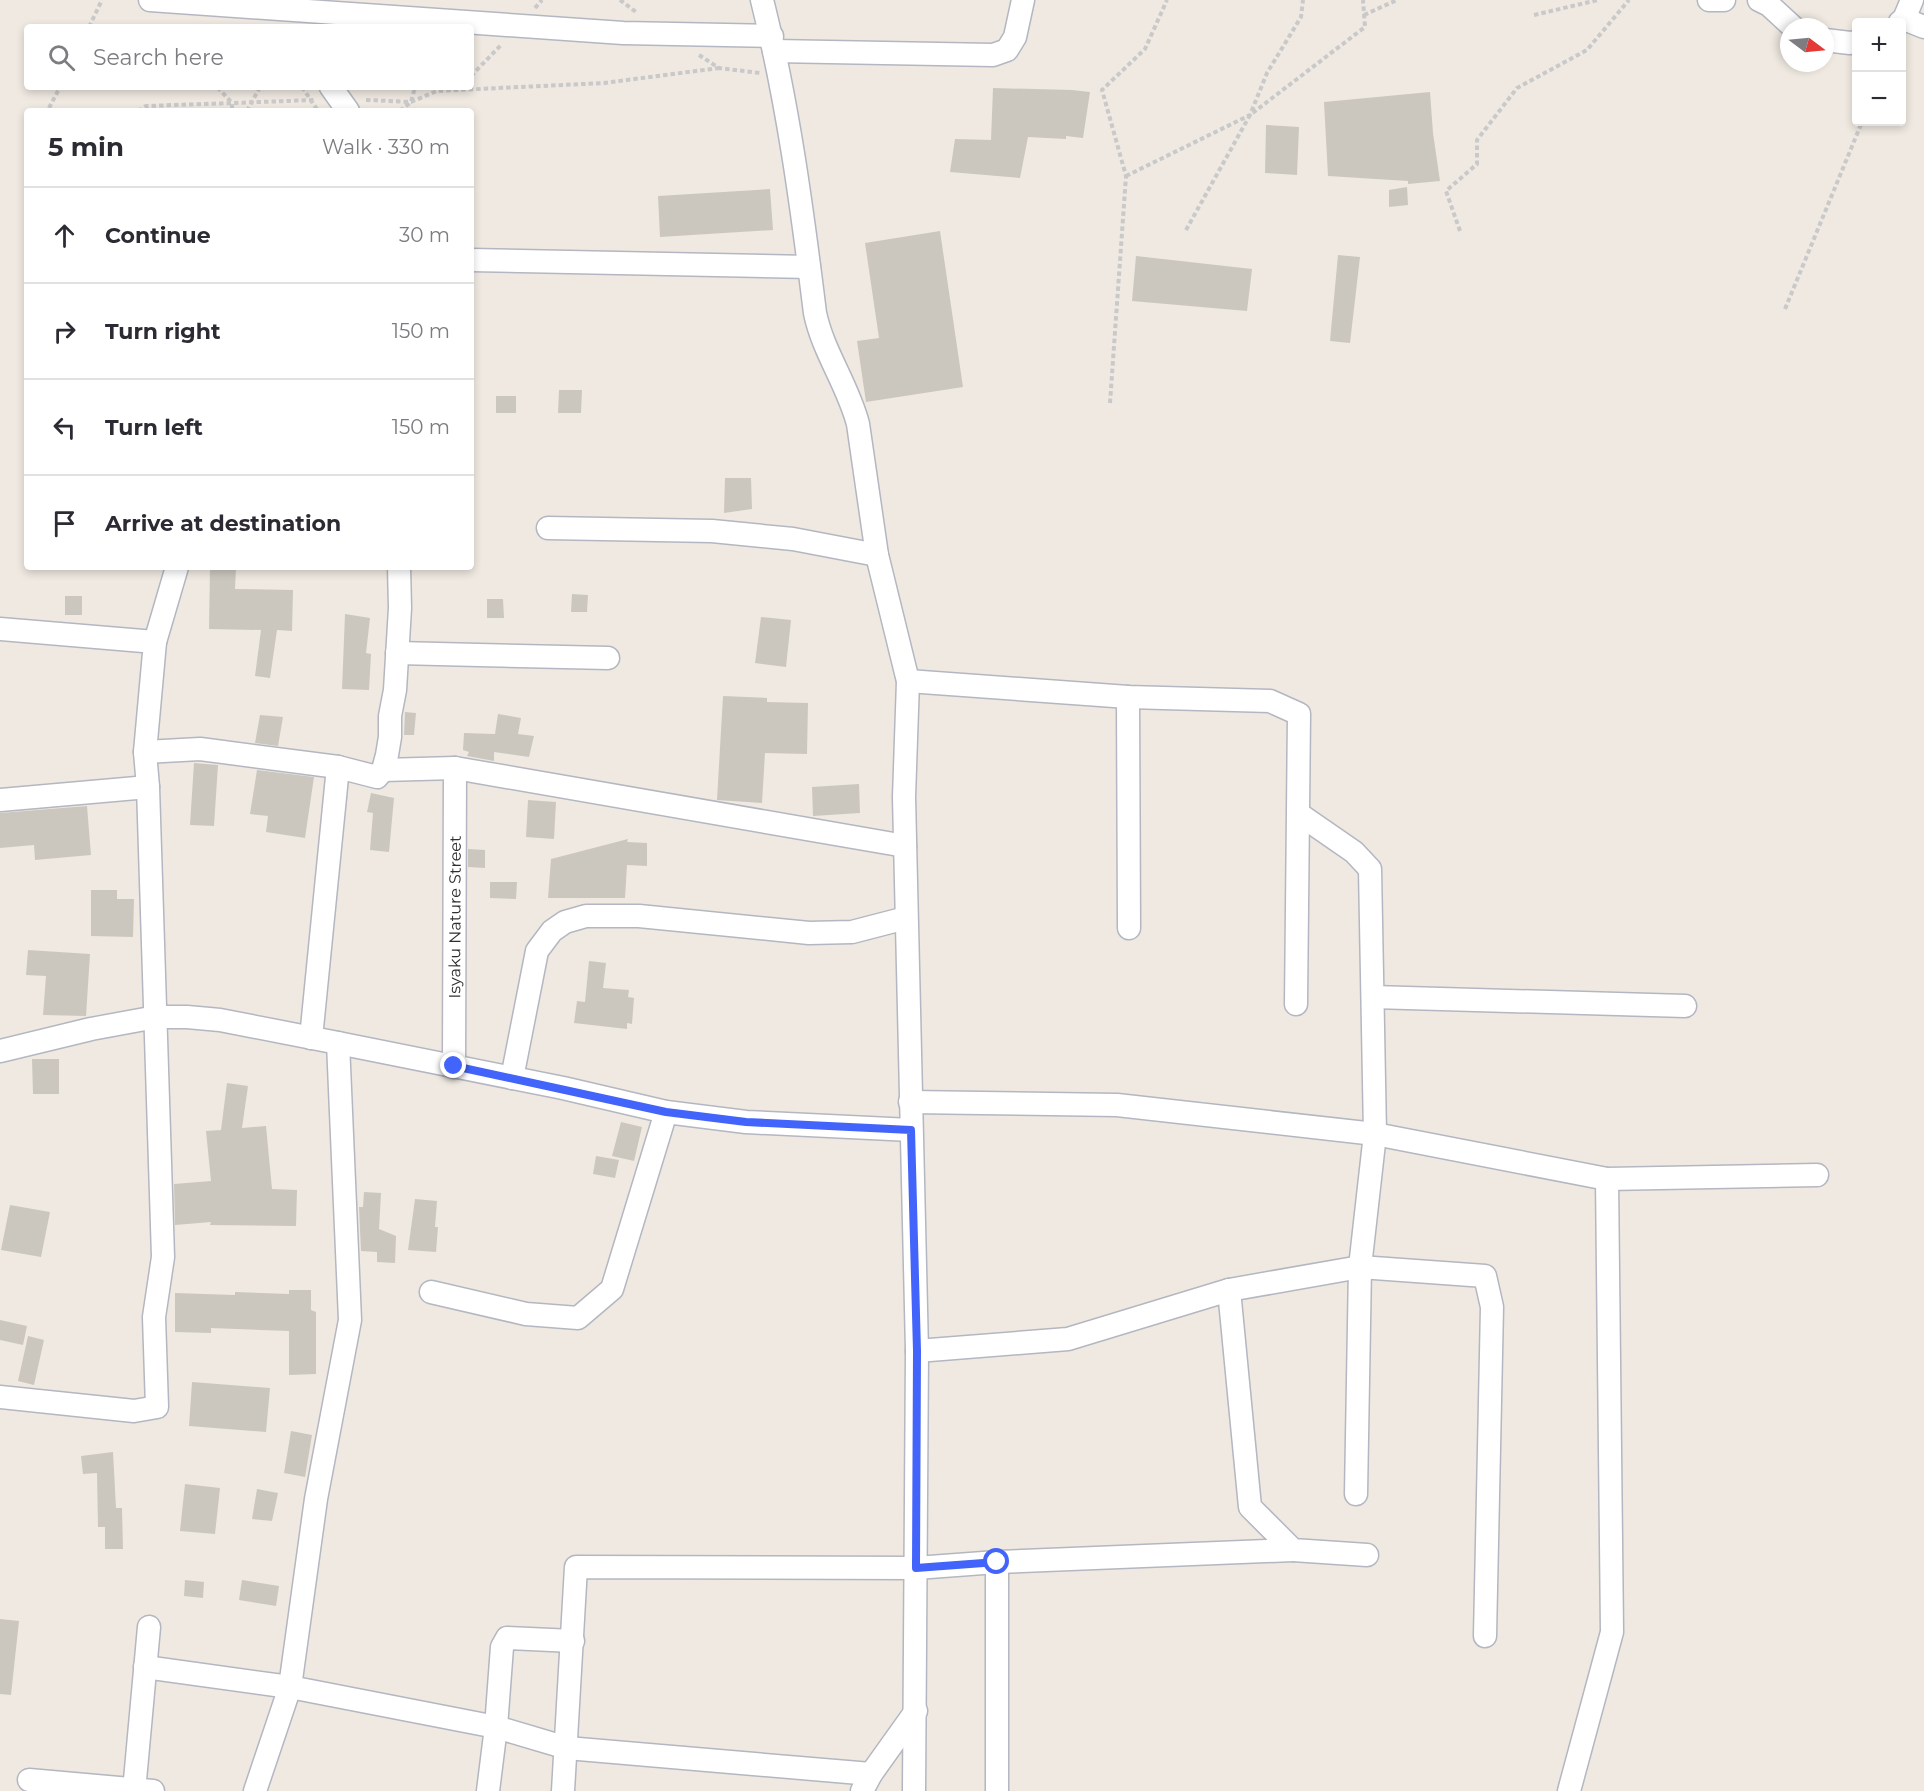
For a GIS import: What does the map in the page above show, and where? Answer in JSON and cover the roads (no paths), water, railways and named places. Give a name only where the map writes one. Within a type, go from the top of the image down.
[{"type":"street","points":[[150,0],[773,44],[993,55],[1007,50],[1015,37],[1023,0]]},
{"type":"street","points":[[762,0],[773,44],[798,179],[819,333],[854,406],[877,555],[908,681],[904,797],[917,1351],[916,1711],[920,1791]]},
{"type":"street","points":[[1709,0],[1724,0]]},
{"type":"street","points":[[1764,2],[1783,18]]},
{"type":"street","points":[[271,8],[283,24]]},
{"type":"street","points":[[1834,41],[1852,43]]},
{"type":"street","points":[[474,260],[809,267]]},
{"type":"street","points":[[548,528],[712,531],[793,538],[877,555]]},
{"type":"street","points":[[0,1397],[134,1411],[157,1407],[154,1317],[163,1257],[145,752],[155,642],[176,570]]},
{"type":"street","points":[[145,752],[200,749],[338,767],[377,777],[383,770],[390,737],[400,608],[399,570]]},
{"type":"street","points":[[0,629],[155,642]]},
{"type":"street","points":[[397,653],[608,658]]},
{"type":"street","points":[[908,681],[1128,697],[1270,701],[1299,714],[1296,1004]]},
{"type":"street","points":[[1128,697],[1129,928]]},
{"type":"street","points":[[311,1038],[338,767]]},
{"type":"street","points":[[383,770],[456,768],[905,846]]},
{"type":"street","name":"Isyaku Nature Street","points":[[454,1066],[456,768]]},
{"type":"street","points":[[0,800],[148,786]]},
{"type":"street","points":[[1299,814],[1354,852],[1370,869],[1375,1134],[1360,1267],[1356,1494]]},
{"type":"street","points":[[512,1078],[537,951],[552,931],[565,922],[586,916],[639,916],[809,933],[852,932],[906,918]]},
{"type":"street","points":[[1373,998],[1684,1006]]},
{"type":"street","points":[[0,1051],[91,1029],[156,1017],[220,1020],[454,1066],[666,1112],[746,1122],[911,1130]]},
{"type":"street","points":[[255,1791],[290,1687],[316,1499],[350,1320],[338,1043]]},
{"type":"street","points":[[910,1102],[1117,1104],[1375,1134],[1607,1179],[1817,1175]]},
{"type":"street","points":[[431,1292],[526,1314],[578,1318],[612,1289],[666,1112]]},
{"type":"street","points":[[1569,1791],[1612,1632],[1607,1179]]},
{"type":"street","points":[[917,1351],[1068,1339],[1229,1290],[1360,1267],[1485,1276],[1492,1307],[1485,1636]]},
{"type":"street","points":[[1229,1290],[1250,1507],[1293,1550]]},
{"type":"street","points":[[563,1791],[576,1567],[916,1568],[997,1562],[1293,1550],[1367,1555]]},
{"type":"street","points":[[997,1562],[997,1791]]},
{"type":"street","points":[[29,1780],[140,1790],[149,1627]]},
{"type":"street","points":[[488,1791],[502,1647],[507,1638],[573,1641]]},
{"type":"street","points":[[145,1667],[290,1687],[496,1727],[567,1748],[867,1783],[916,1711]]}]
